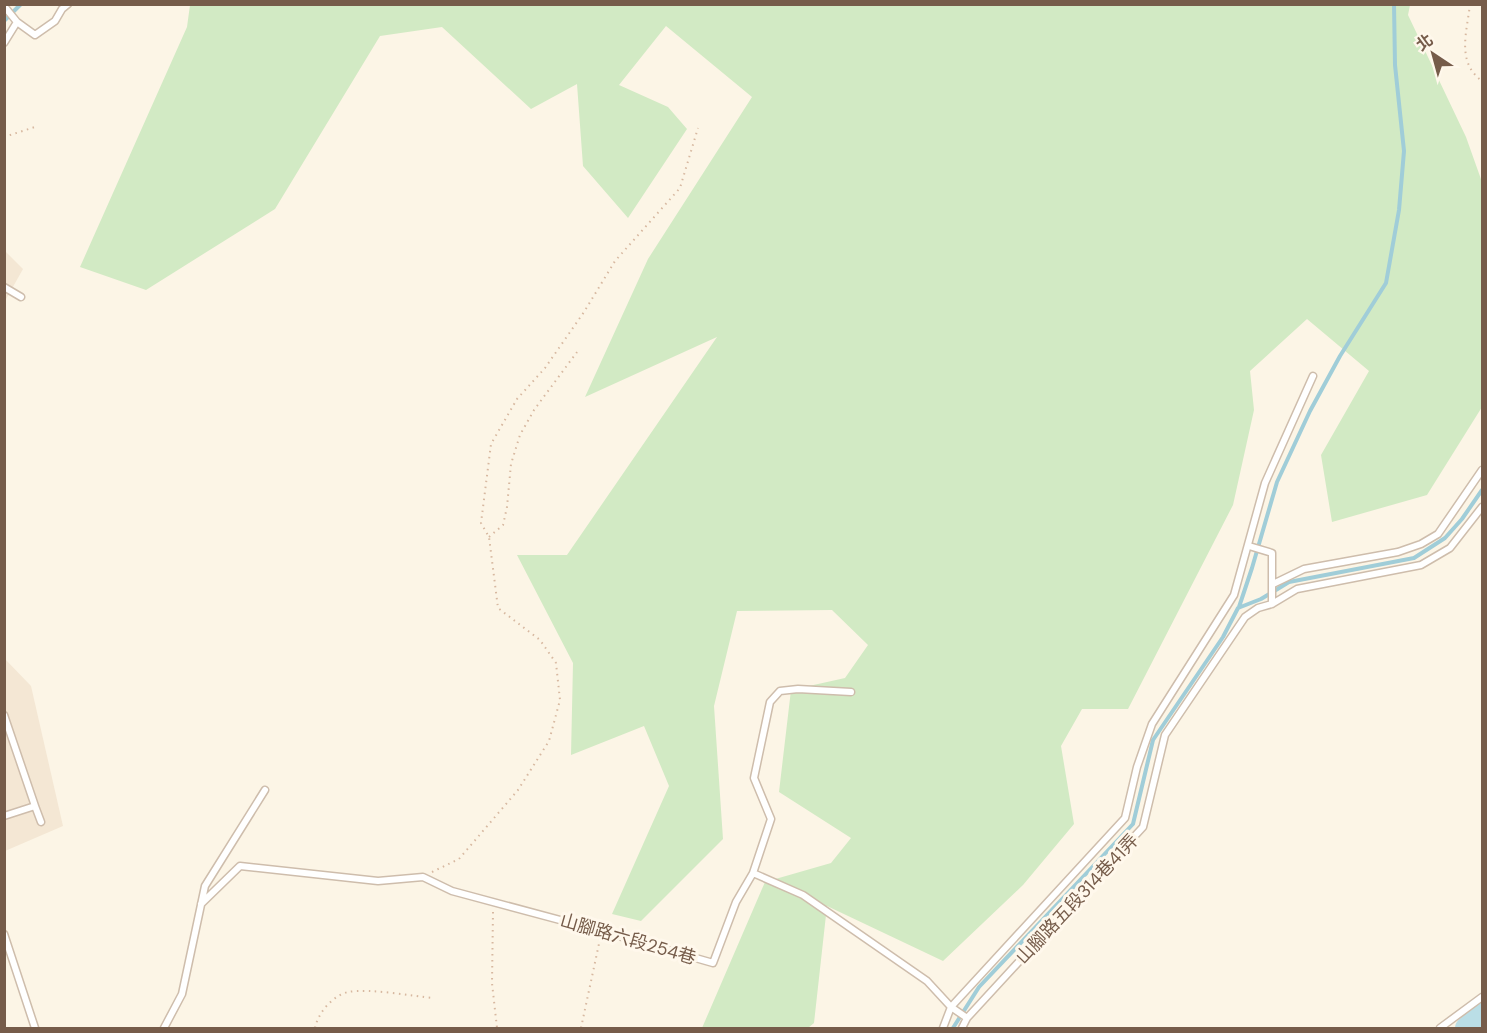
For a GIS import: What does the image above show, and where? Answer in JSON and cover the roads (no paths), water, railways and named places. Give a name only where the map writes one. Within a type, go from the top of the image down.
[{"type":"lane","points":[[4,6],[17,22],[35,35],[55,21],[68,4]]},
{"type":"lane","points":[[4,43],[17,22]]},
{"type":"lane","points":[[4,287],[21,297]]},
{"type":"lane","points":[[943,1029],[951,1007],[1125,818],[1137,767],[1152,724],[1234,595],[1265,483],[1312,376]]},
{"type":"lane","points":[[1273,584],[1304,569],[1398,552],[1421,544],[1438,534],[1482,470]]},
{"type":"lane","name":"山腳路五段314巷41弄","points":[[962,1029],[967,1018],[1143,827],[1165,735],[1245,617],[1297,589],[1420,565],[1450,548],[1482,507]]},
{"type":"lane","points":[[1249,546],[1272,553],[1272,604]]},
{"type":"lane","name":"山腳路六段254巷","points":[[201,904],[240,866],[378,881],[423,877],[452,891],[713,963],[736,902],[753,873],[771,819],[754,778],[770,702],[780,691],[798,689],[851,692]]},
{"type":"lane","points":[[4,714],[41,822]]},
{"type":"lane","points":[[4,739],[12,736]]},
{"type":"lane","points":[[164,1029],[182,994],[205,886],[265,790]]},
{"type":"lane","points":[[4,816],[35,806]]},
{"type":"lane","points":[[753,873],[803,895],[927,981],[951,1007],[967,1018]]},
{"type":"lane","points":[[4,934],[35,1029]]},
{"type":"lane","points":[[1440,1029],[1482,997]]},
{"type":"waterway","points":[[4,21],[21,4]]},
{"type":"waterway","points":[[1239,607],[1277,482],[1310,411],[1340,356],[1386,283],[1399,210],[1404,151],[1395,65],[1394,4]]},
{"type":"waterway","points":[[953,1028],[979,987],[1133,824],[1153,740],[1223,637],[1238,608],[1261,599],[1289,582],[1414,558],[1445,538],[1462,519],[1482,490]]},
{"type":"waterway","points":[[1466,1028],[1482,1013]]}]
